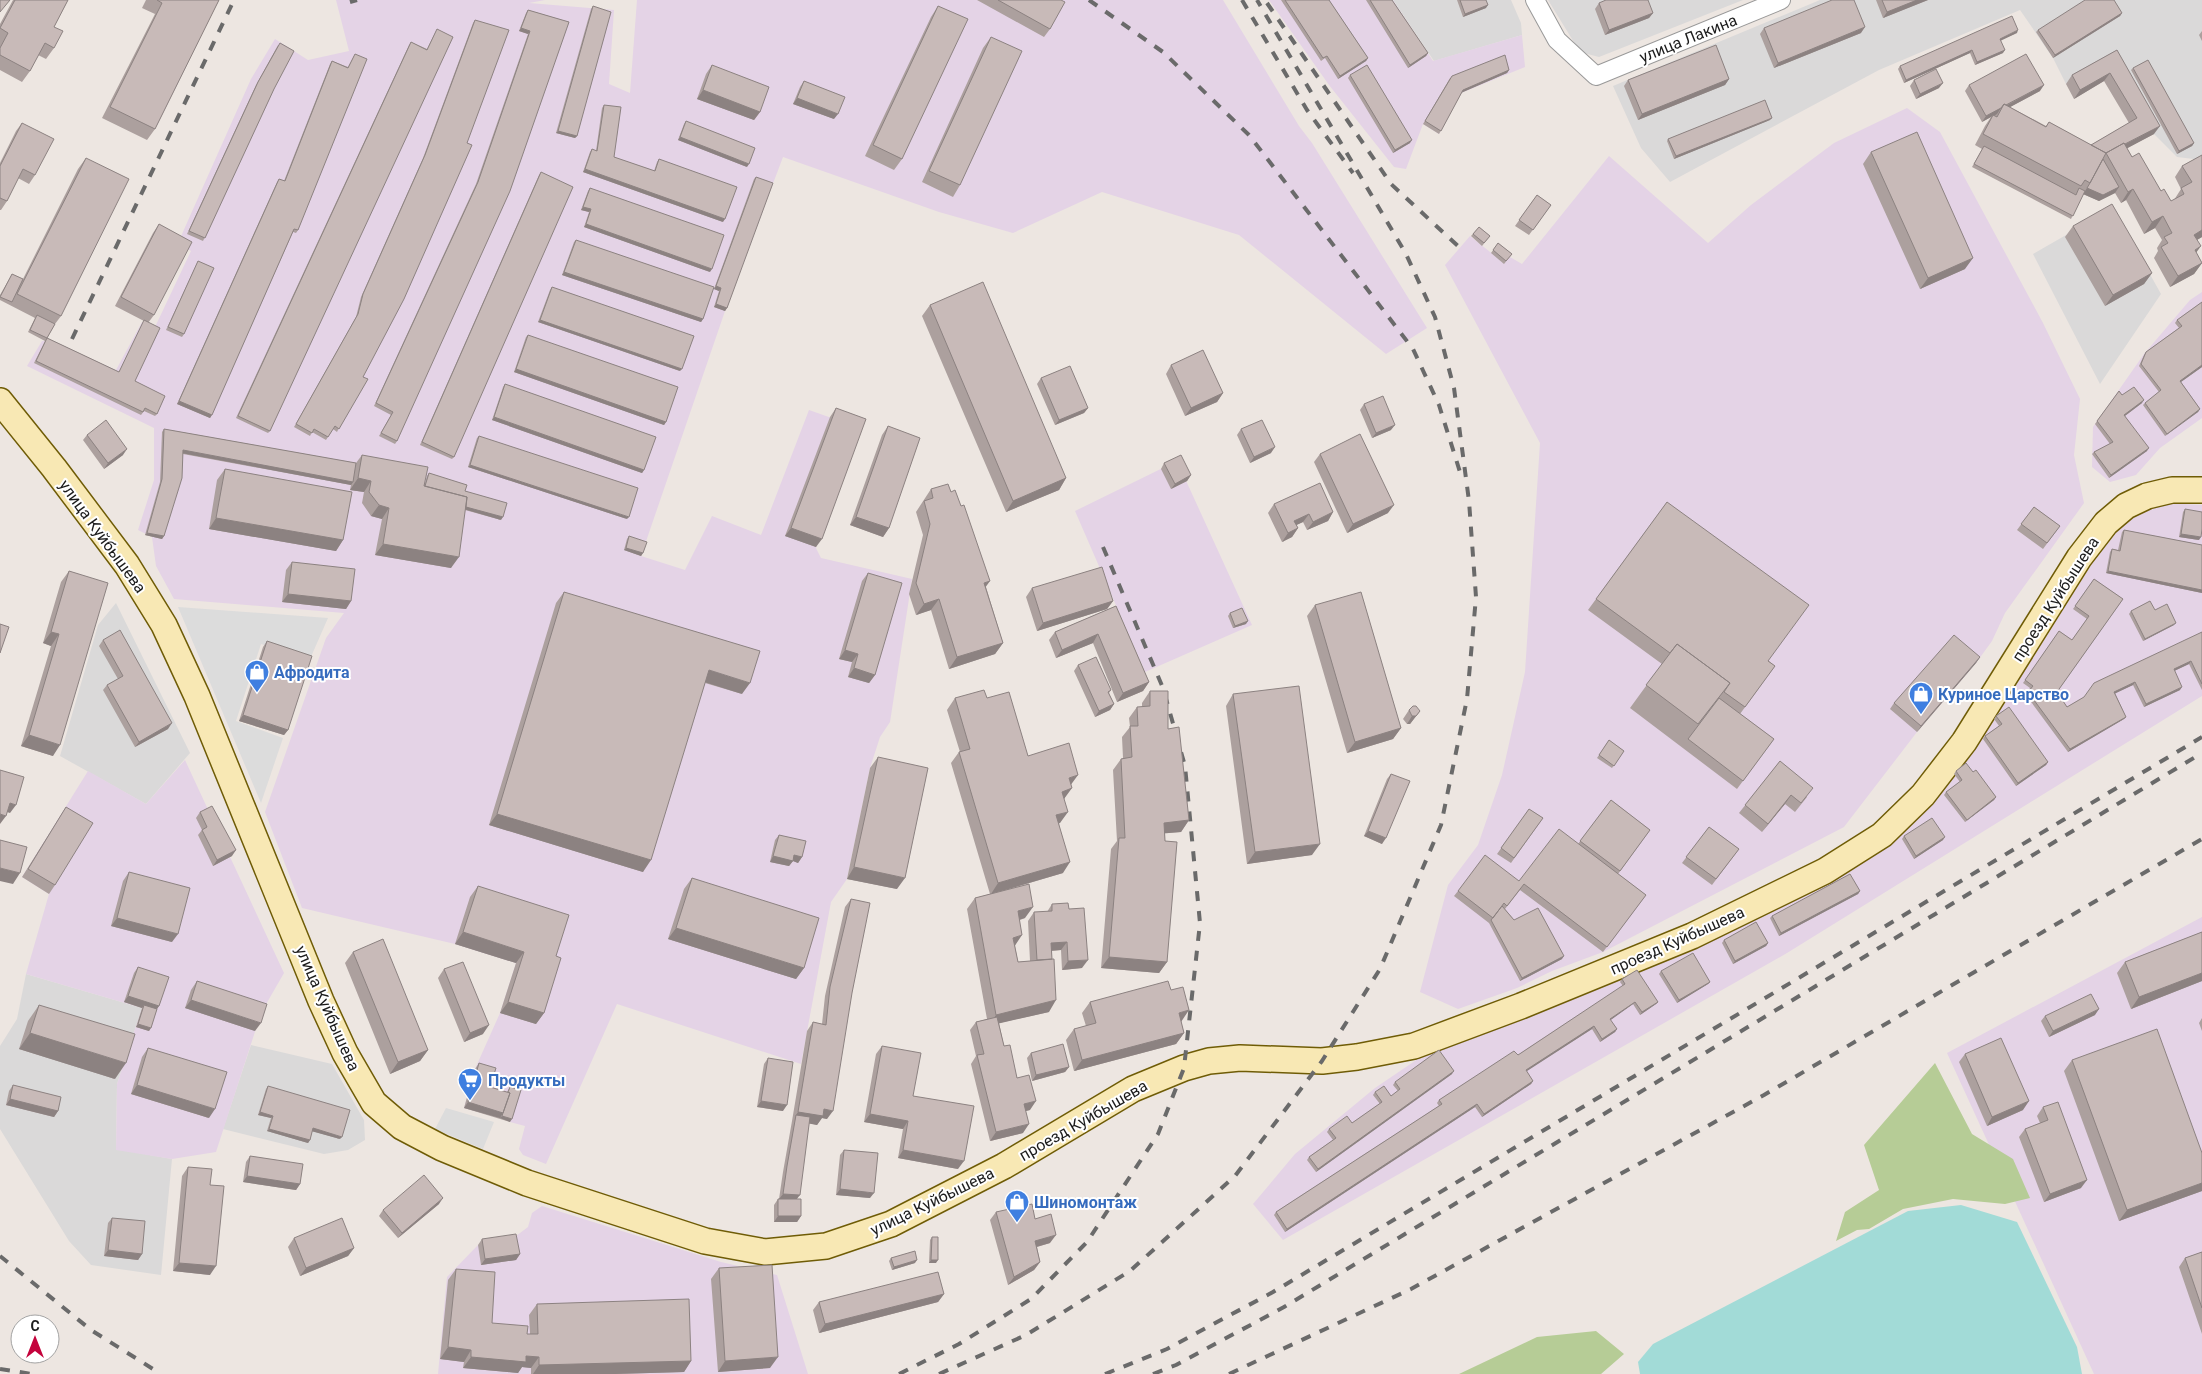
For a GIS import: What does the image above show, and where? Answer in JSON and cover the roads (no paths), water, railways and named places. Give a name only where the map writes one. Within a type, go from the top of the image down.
[{"type":"street","name":"улица Лакина","points":[[1535,0],[1557,40],[1596,76],[1781,0]]},
{"type":"street","name":"улица Куйбышева","points":[[0,401],[54,468],[127,565],[164,625],[197,696],[321,1001],[345,1053],[374,1103],[390,1118],[402,1127],[442,1148],[527,1183],[704,1241],[765,1252],[826,1246],[866,1234],[1004,1166]]},
{"type":"street","name":"проезд Куйбышева","points":[[1004,1166],[1133,1089],[1184,1068],[1208,1061],[1240,1058],[1322,1060],[1348,1058],[1414,1046],[1521,1006],[1692,936],[1825,871],[1882,835],[1923,795],[1964,742],[2079,558],[2106,523],[2126,506],[2147,496],[2172,490],[2202,490]]},
{"type":"water","points":[[1961,1205],[2017,1222],[2077,1347],[2082,1374],[1640,1374],[1638,1362],[1653,1344],[1908,1211]]},
{"type":"railway","points":[[72,339],[234,0]]},
{"type":"railway","points":[[350,2],[357,0]]},
{"type":"railway","points":[[1089,0],[1163,52],[1249,135],[1413,349],[1439,405],[1460,472]]},
{"type":"railway","points":[[1242,0],[1307,110],[1353,173]]},
{"type":"railway","points":[[939,1374],[1026,1335],[1130,1271],[1235,1176],[1322,1061],[1380,969],[1441,825],[1467,699],[1476,597],[1469,501],[1454,388],[1435,317],[1406,254],[1257,0]]},
{"type":"railway","points":[[1267,3],[1391,184],[1459,247]]},
{"type":"railway","points":[[899,1374],[959,1344],[1031,1299],[1087,1242],[1158,1134],[1184,1068],[1200,923],[1185,766],[1163,688],[1103,547]]},
{"type":"railway","points":[[1105,1374],[1167,1349],[1273,1292],[2202,737]]},
{"type":"railway","points":[[1153,1374],[1176,1365],[1284,1307],[2202,753]]},
{"type":"railway","points":[[1229,1374],[1411,1289],[1764,1095],[2202,839]]},
{"type":"railway","points":[[0,1256],[91,1330],[161,1374]]},
{"type":"railway","points":[[0,1369],[32,1374]]},
{"type":"place","name":"Афродита","points":[[257,693]]},
{"type":"place","name":"Куриное Царство","points":[[1921,715]]},
{"type":"place","name":"Продукты","points":[[470,1101]]},
{"type":"place","name":"Шиномонтаж","points":[[1017,1223]]}]
